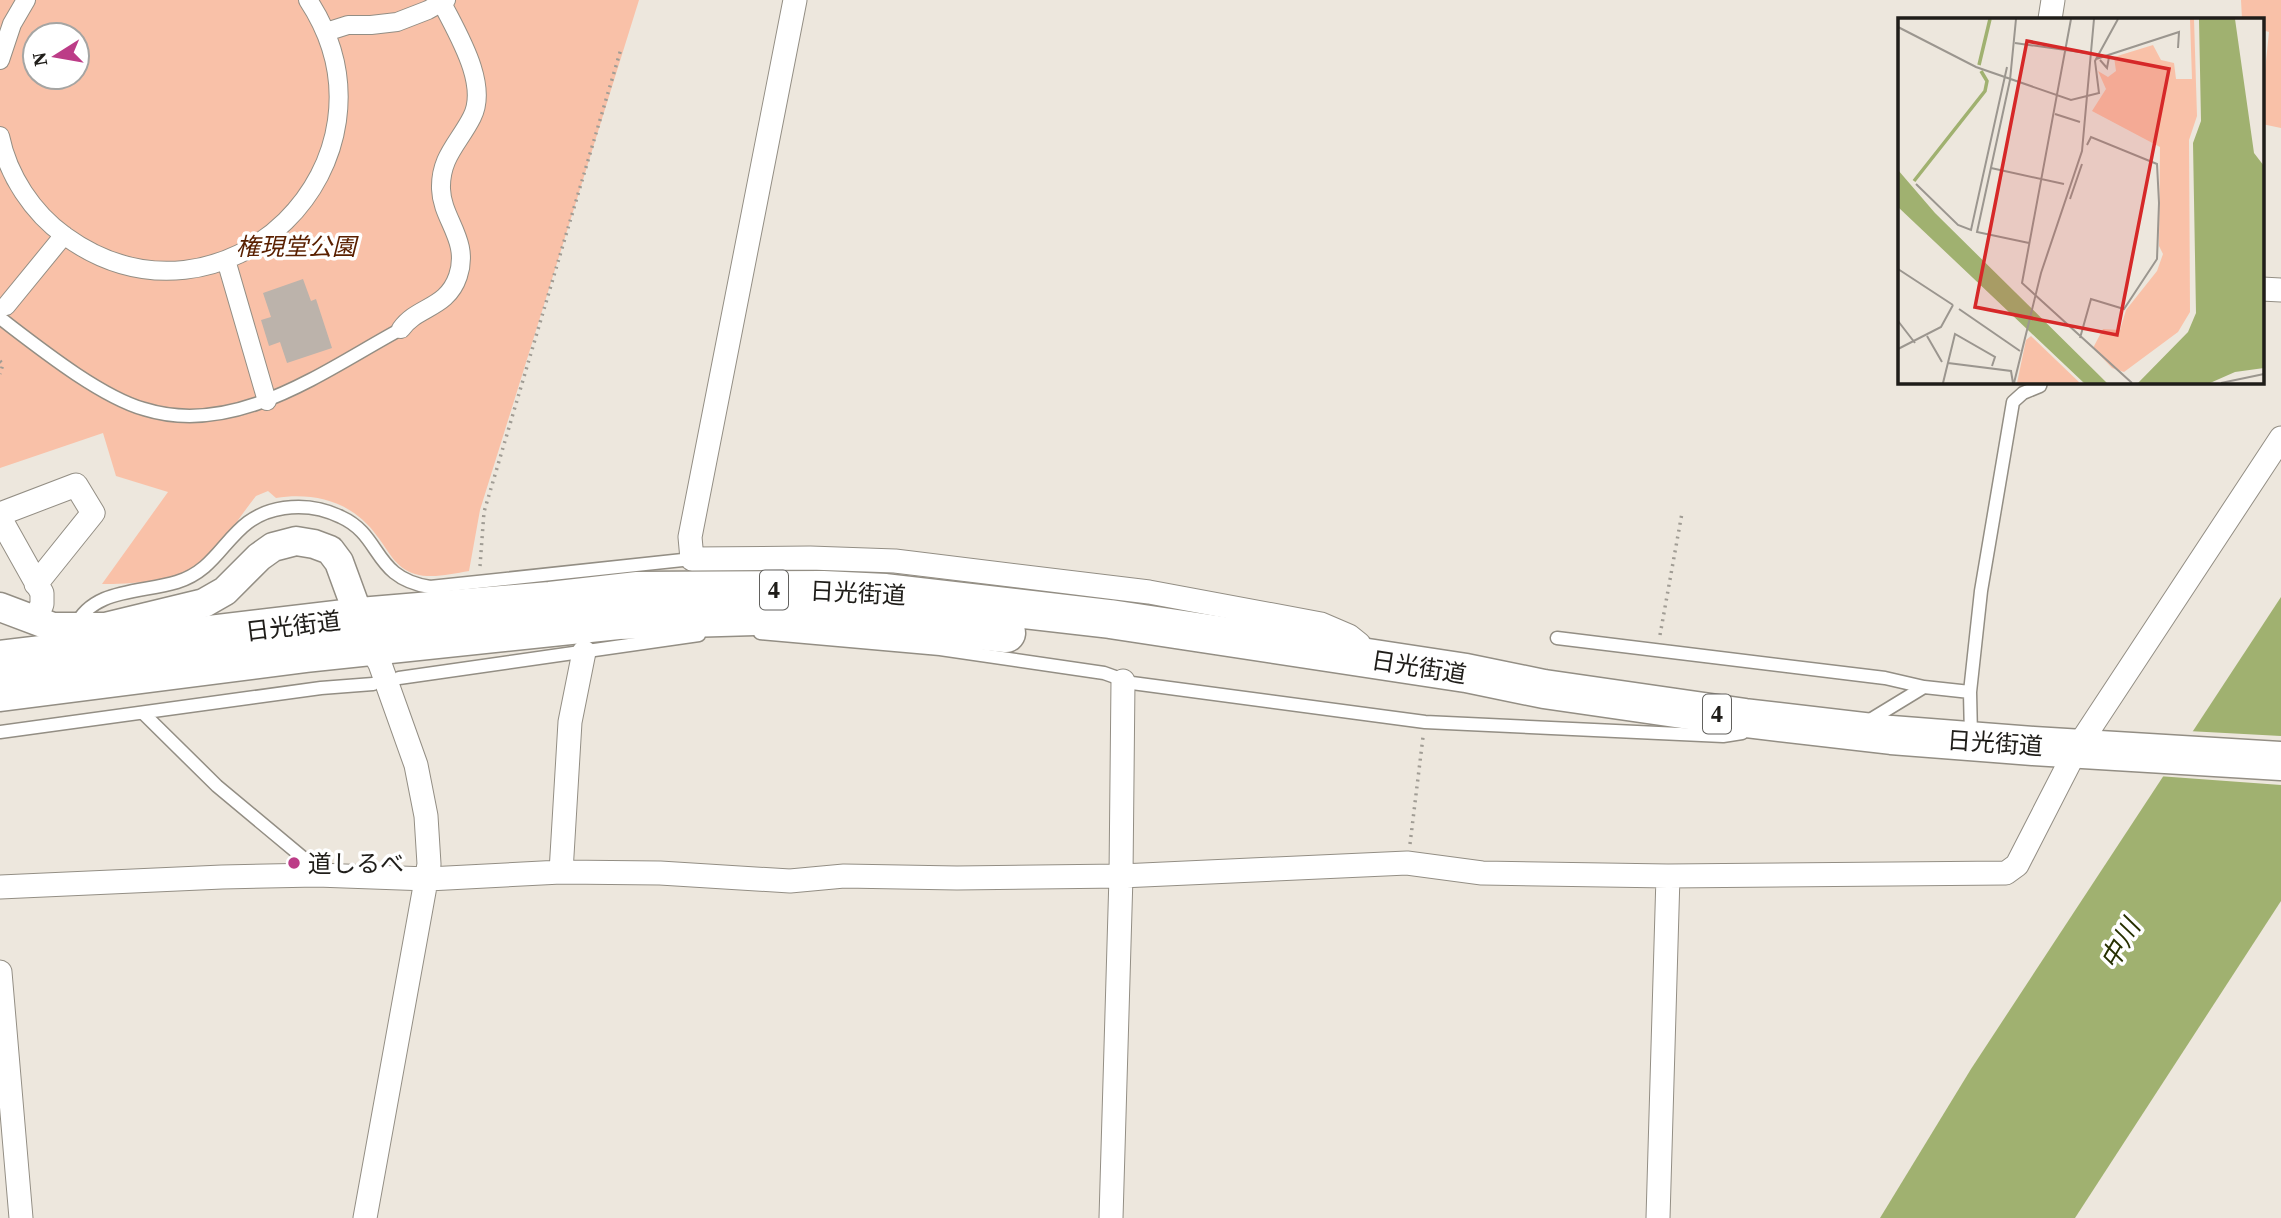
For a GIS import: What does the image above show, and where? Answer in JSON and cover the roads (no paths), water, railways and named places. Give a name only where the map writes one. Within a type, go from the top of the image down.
[{"type":"highway","name":"日光街道","points":[[0,692],[550,601],[638,591],[823,590],[886,593],[1110,619],[1364,666]]},
{"type":"highway","name":"日光街道","points":[[0,660],[365,631],[618,620],[729,628],[789,615],[893,621],[1109,644],[1364,666],[1852,730],[1970,741],[2281,761]]},
{"type":"street","points":[[0,60],[12,24],[26,0]]},
{"type":"street","points":[[0,136],[7,160],[23,192],[46,219],[64,235],[104,258],[156,270],[191,269],[226,260],[257,245],[285,223],[309,196],[326,165],[336,131],[339,93],[335,62],[326,32],[308,0]]},
{"type":"street","points":[[795,0],[690,537],[692,559],[810,558],[895,561],[1149,592],[1321,624],[1349,636],[1359,644],[1364,666]]},
{"type":"street","points":[[2050,18],[2053,0]]},
{"type":"street","points":[[326,32],[348,25],[397,22],[444,1],[473,71],[477,103],[472,117],[449,151],[441,182],[444,207],[455,229],[461,264],[454,284],[440,302],[406,322],[401,329]]},
{"type":"street","points":[[2,313],[64,235]]},
{"type":"street","points":[[226,260],[267,401]]},
{"type":"street","points":[[0,887],[222,877],[317,875],[428,879],[561,872],[660,873],[790,881],[844,876],[1121,876],[1408,863],[1482,873],[1668,876],[2006,873],[2017,864],[2094,749],[2281,438]]},
{"type":"street","points":[[36,584],[93,513],[76,485],[0,516],[36,584],[42,593],[42,604],[36,619]]},
{"type":"street","points":[[0,607],[53,627],[105,627],[204,603],[225,591],[259,556],[273,547],[296,541],[314,544],[330,550],[339,562],[380,664],[416,765],[426,816],[428,879],[365,1218]]},
{"type":"street","points":[[561,872],[570,722],[584,652]]},
{"type":"street","points":[[1111,1218],[1121,876],[1123,681]]},
{"type":"street","points":[[1658,1218],[1668,876]]},
{"type":"street","points":[[0,972],[21,1218]]},
{"type":"lane","points":[[2,313],[92,383],[145,410],[167,414],[209,414],[267,401],[300,387],[401,329]]},
{"type":"lane","points":[[1970,741],[1970,692],[1981,591],[2013,402],[2041,383]]},
{"type":"lane","points":[[75,627],[80,614],[101,599],[190,578],[203,569],[246,522],[260,514],[288,508],[310,507],[349,520],[363,532],[388,568],[416,585],[430,587],[692,559]]},
{"type":"lane","points":[[399,678],[729,628],[940,649],[1104,673],[1123,681],[1425,722],[1723,736],[1742,733],[1745,718]]},
{"type":"lane","points":[[1557,638],[1885,678],[1924,687],[1970,692]]},
{"type":"lane","points":[[0,732],[321,688],[373,684]]},
{"type":"lane","points":[[1852,730],[1924,687]]},
{"type":"lane","points":[[143,713],[217,786],[307,861],[317,875]]},
{"type":"water","name":"中川","points":[[2281,597],[2281,901],[2075,1218],[1880,1218],[1971,1069]]},
{"type":"place","name":"道しるべ","points":[[294,863]]},
{"type":"park label","name":"権現堂公園","points":[[296,246]]}]
